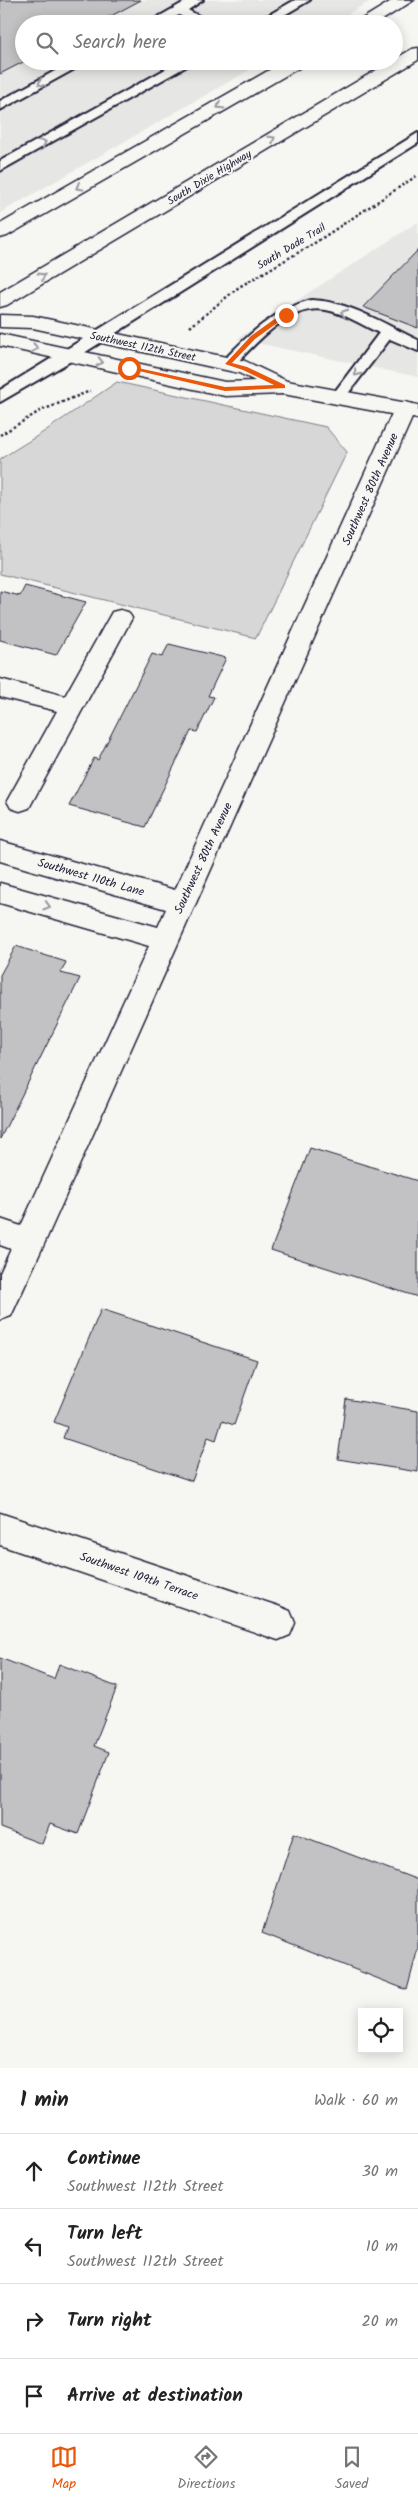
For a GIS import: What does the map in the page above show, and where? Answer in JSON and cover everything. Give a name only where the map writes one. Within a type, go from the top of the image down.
[{"type":"main road","points":[[378,15],[404,0]]},
{"type":"main road","name":"South Dixie Highway","points":[[403,62],[418,53]]},
{"type":"main road","points":[[0,232],[278,70]]},
{"type":"main road","name":"South Dixie Highway","points":[[0,301],[389,70]]},
{"type":"main road","name":"Southwest 112th Street","points":[[0,321],[33,322],[228,364],[245,368],[283,387]]},
{"type":"main road","name":"Southwest 112th Street","points":[[0,340],[225,389],[283,387],[412,410]]},
{"type":"main road","name":"Southwest 80th Avenue","points":[[0,1306],[183,903],[412,410]]},
{"type":"main road","points":[[20,801],[120,618]]},
{"type":"main road","points":[[0,688],[71,706]]},
{"type":"main road","name":"Southwest 110th Lane","points":[[0,851],[183,903]]},
{"type":"main road","points":[[0,893],[166,940]]},
{"type":"main road","points":[[0,1232],[30,1242]]},
{"type":"main road","name":"Southwest 109th Terrace","points":[[0,1529],[278,1623]]},
{"type":"lane","points":[[169,15],[197,0]]},
{"type":"lane","points":[[276,15],[304,0]]},
{"type":"lane","points":[[178,10],[188,15]]},
{"type":"lane","points":[[0,106],[66,70]]},
{"type":"lane","points":[[0,167],[174,70]]},
{"type":"lane","points":[[0,397],[71,355],[418,137]]},
{"type":"lane","points":[[228,364],[253,338],[286,315],[308,305],[324,305],[364,320],[418,346]]},
{"type":"lane","points":[[338,396],[388,332]]},
{"type":"path","name":"South Dade Trail","points":[[187,329],[239,287],[313,244],[418,175]]},
{"type":"path","points":[[0,435],[40,411],[92,390]]},
{"type":"shaded area","points":[[0,0],[372,0],[346,15],[15,15],[15,70],[249,70],[0,213]]},
{"type":"shaded area","points":[[418,222],[418,377],[237,339]]},
{"type":"shaded area","points":[[117,382],[326,427],[347,452],[256,638],[0,574],[0,459]]},
{"type":"building","points":[[0,0],[141,0],[113,15],[15,15],[15,66],[0,74]]},
{"type":"building","points":[[418,250],[418,328],[363,307]]},
{"type":"building","points":[[25,586],[86,602],[56,655],[0,640],[0,591],[20,596]]},
{"type":"building","points":[[169,644],[226,658],[208,696],[214,697],[197,732],[191,731],[145,827],[69,806],[94,758],[98,760],[152,654],[162,657]]},
{"type":"building","points":[[16,946],[66,962],[61,973],[80,978],[0,1139],[0,975]]},
{"type":"building","points":[[310,1148],[418,1181],[418,1297],[271,1250]]},
{"type":"building","points":[[101,1309],[257,1360],[234,1425],[222,1421],[216,1440],[208,1437],[192,1481],[63,1438],[67,1427],[54,1422]]},
{"type":"building","points":[[346,1399],[418,1411],[418,1472],[338,1459]]},
{"type":"building","points":[[0,1658],[54,1679],[59,1664],[117,1687],[94,1746],[109,1752],[78,1834],[50,1824],[42,1844],[0,1828]]},
{"type":"building","points":[[294,1833],[418,1880],[418,1948],[407,1990],[262,1933]]},
{"type":"route","points":[[129,368],[225,389],[283,387],[245,368],[228,364],[253,338],[286,315]]}]
